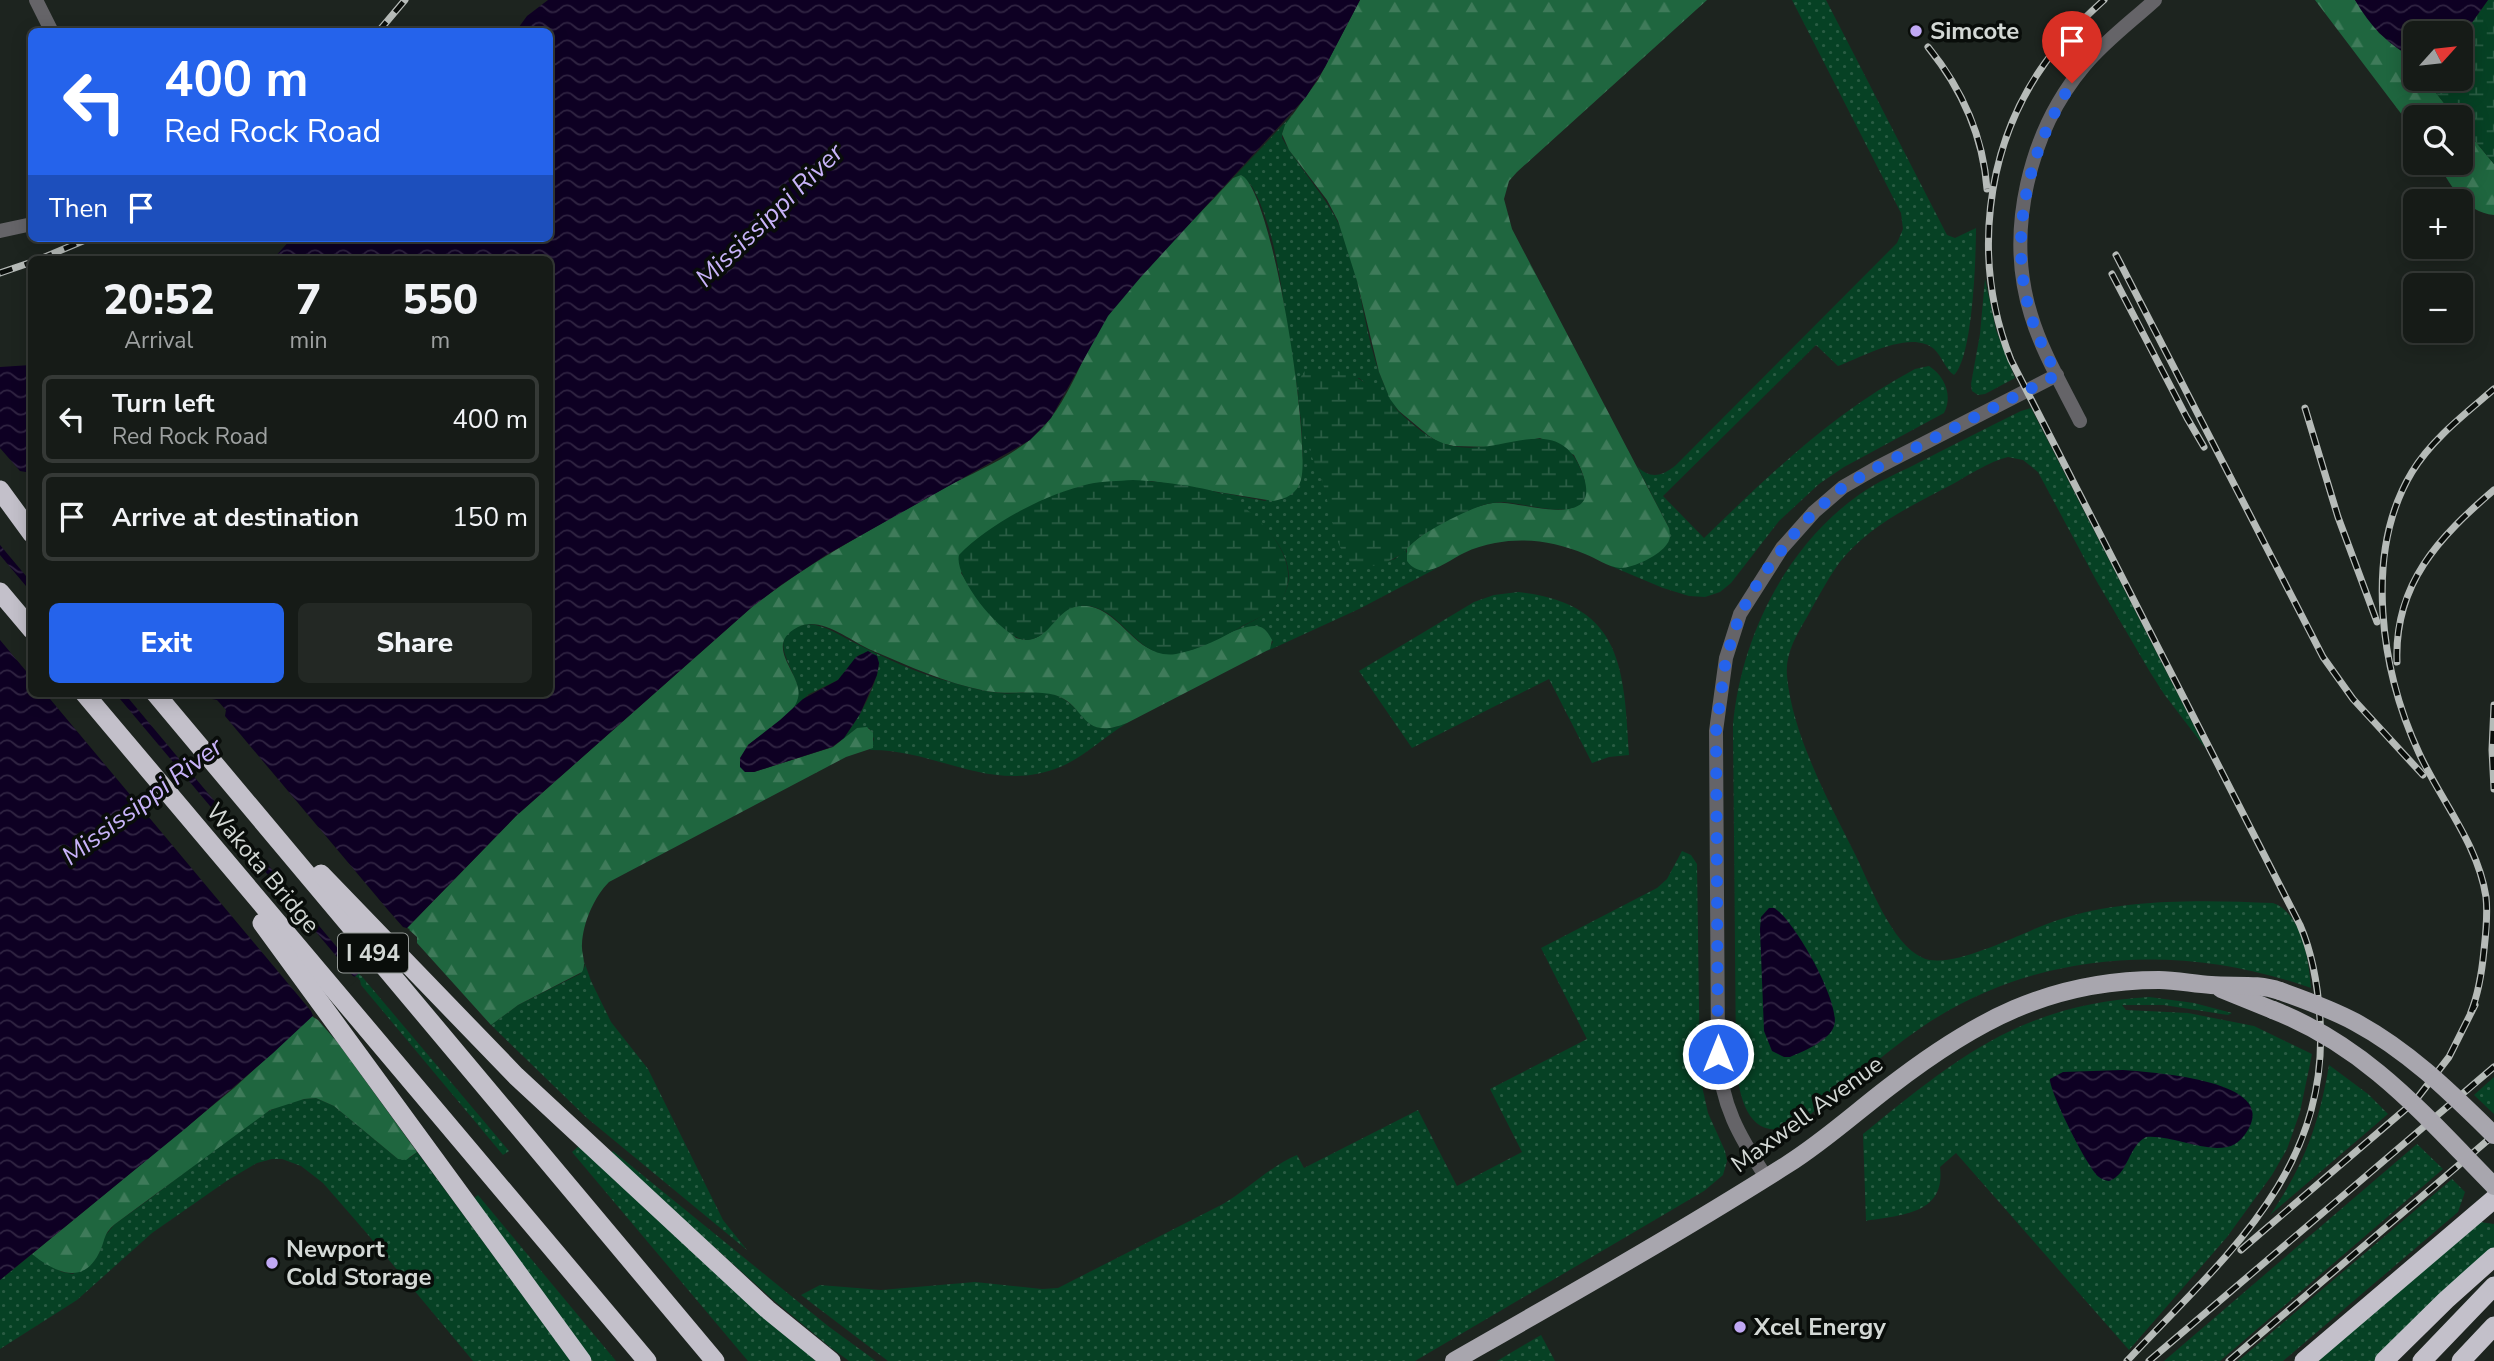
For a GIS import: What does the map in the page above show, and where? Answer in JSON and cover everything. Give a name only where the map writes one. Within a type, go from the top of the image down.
[{"type":"highway","points":[[0,490],[28,528]]},
{"type":"highway","points":[[0,509],[28,541]]},
{"type":"highway","points":[[0,592],[28,627]]},
{"type":"highway","points":[[0,602],[28,628]]},
{"type":"highway","name":"Wakota Bridge","points":[[88,697],[647,1361]]},
{"type":"highway","name":"Wakota Bridge","points":[[158,697],[717,1361]]},
{"type":"highway","points":[[219,769],[389,942],[483,1043],[757,1300],[831,1361]]},
{"type":"highway","points":[[180,808],[582,1361]]},
{"type":"highway","points":[[2304,1361],[2488,1204]]},
{"type":"highway","points":[[2384,1361],[2494,1257]]},
{"type":"highway","points":[[2422,1361],[2494,1286]]},
{"type":"highway","points":[[2461,1361],[2494,1326]]},
{"type":"main road","name":"Maxwell Avenue","points":[[1454,1361],[1766,1177],[1811,1148],[1933,1054],[1967,1032],[2006,1012],[2043,998],[2096,985],[2161,980],[2211,985],[2267,986],[2280,990],[2333,1011],[2392,1044],[2442,1084],[2494,1135]]},
{"type":"main road","name":"Maxwell Avenue","points":[[2211,985],[2324,1033],[2375,1068],[2494,1186]]},
{"type":"street","points":[[36,0],[50,28]]},
{"type":"street","points":[[2080,421],[2031,315],[2023,277],[2022,225],[2030,175],[2044,132],[2079,73],[2101,48],[2155,0]]},
{"type":"street","points":[[0,231],[28,225]]},
{"type":"street","points":[[1766,1177],[1744,1143],[1729,1112],[1722,1090],[1718,1062],[1716,731],[1722,677],[1735,626],[1749,597],[1783,548],[1814,512],[1843,487],[2057,375]]},
{"type":"green space","points":[[1360,0],[1707,0],[1517,172],[1509,181],[1504,199],[1512,229],[1669,528],[1670,538],[1667,544],[1646,560],[1620,568],[1563,546],[1518,540],[1479,547],[1428,570],[1413,567],[1407,561],[1407,548],[1459,514],[1493,503],[1554,510],[1575,507],[1584,495],[1585,484],[1574,455],[1540,438],[1491,447],[1440,443],[1399,411],[1390,399],[1379,372],[1357,281],[1338,221],[1327,200],[1289,150],[1282,134],[1285,125],[1318,80]]},
{"type":"green space","points":[[1792,0],[1826,0],[1947,235],[1955,238],[1976,228],[1969,328],[1960,365],[1954,375],[1937,352],[1924,344],[1900,343],[1838,366],[1816,345],[1663,496],[1704,538],[1803,446],[1857,405],[1915,369],[1929,366],[1935,370],[1946,387],[1947,407],[1944,413],[1844,467],[1819,484],[1779,521],[1731,583],[1720,592],[1705,597],[1689,596],[1606,564],[1624,567],[1662,549],[1669,540],[1669,528],[1637,466],[1656,475],[1676,465],[1897,243],[1903,229],[1901,213]]},
{"type":"green space","points":[[2315,0],[2355,0],[2379,33],[2403,51],[2403,91],[2434,91],[2446,105],[2403,105],[2403,116]]},
{"type":"green space","points":[[2488,0],[2494,0],[2494,164],[2473,139],[2473,105],[2446,105],[2434,91],[2473,91],[2473,21]]},
{"type":"green space","points":[[1293,114],[1283,130],[1282,138],[1341,228],[1353,264],[1379,373],[1399,411],[1359,378],[1298,392],[1309,447],[1323,481],[1337,538],[1343,551],[1370,566],[1395,559],[1407,548],[1406,552],[1430,570],[1439,567],[1359,609],[1267,651],[1273,642],[1267,633],[1252,627],[1228,634],[1257,619],[1277,604],[1288,583],[1288,567],[1272,535],[1259,521],[1218,492],[1265,501],[1301,480],[1301,424],[1273,243],[1252,187],[1241,175],[1233,178]]},
{"type":"green space","points":[[2473,139],[2494,164],[2494,215],[2473,208],[2473,189],[2454,189],[2445,175],[2473,175]]},
{"type":"green space","points":[[1241,175],[1253,191],[1265,223],[1287,319],[1303,457],[1301,480],[1297,489],[1287,497],[1273,501],[1151,481],[1091,484],[1033,506],[979,538],[961,573],[981,604],[1016,638],[1036,638],[1062,614],[1078,606],[1103,611],[1143,645],[1154,650],[1184,652],[1250,626],[1264,629],[1272,640],[1270,649],[1127,723],[1112,728],[1100,728],[1085,720],[1073,706],[1055,695],[971,688],[899,662],[825,627],[807,624],[798,627],[783,643],[783,651],[795,679],[798,698],[784,718],[748,745],[754,772],[833,747],[857,728],[867,727],[873,733],[873,748],[846,757],[609,882],[594,903],[587,919],[582,944],[582,972],[518,1005],[491,1025],[417,943],[417,937],[407,928],[516,816],[752,607],[823,558],[946,487],[1003,458],[1033,437],[1057,410],[1099,330],[1122,297],[1233,178]]},
{"type":"green space","points":[[1985,279],[1996,330],[2015,378],[1978,395],[1972,391],[1971,384],[1980,334]]},
{"type":"green space","points":[[1329,369],[1352,375],[1371,387],[1415,426],[1439,442],[1473,448],[1529,439],[1546,439],[1561,444],[1574,456],[1584,478],[1586,494],[1581,503],[1572,508],[1544,508],[1504,502],[1486,504],[1433,529],[1392,560],[1364,567],[1353,564],[1346,558],[1337,538],[1321,477],[1307,443],[1298,398],[1301,378],[1305,371]]},
{"type":"green space","points":[[2031,408],[2206,749],[2150,672],[2096,580],[2038,472],[2023,460],[2008,457],[1986,465],[1906,509],[1863,538],[1839,563],[1795,638],[1787,668],[1790,698],[1804,744],[1834,812],[1891,927],[1912,951],[1923,958],[1936,961],[1952,959],[1990,948],[2058,920],[2109,908],[2192,901],[2273,903],[2283,908],[2297,927],[2306,952],[2311,988],[2262,973],[2212,964],[2162,960],[2111,961],[2062,968],[2013,982],[1966,1001],[1922,1027],[1795,1125],[1779,1129],[1766,1128],[1756,1123],[1743,1101],[1736,1061],[1733,725],[1746,659],[1757,627],[1789,567],[1834,515],[1860,494],[1982,430]]},
{"type":"green space","points":[[1133,480],[1178,484],[1213,491],[1248,510],[1272,534],[1286,563],[1288,578],[1285,593],[1278,604],[1262,616],[1220,638],[1176,654],[1162,654],[1149,649],[1118,621],[1094,607],[1072,608],[1043,634],[1028,640],[1018,638],[994,620],[964,578],[959,565],[959,555],[1002,521],[1037,502],[1089,484]]},
{"type":"green space","points":[[1518,592],[1553,599],[1579,610],[1598,626],[1611,645],[1624,695],[1629,755],[1609,757],[1592,763],[1549,679],[1412,748],[1359,671],[1474,602],[1494,595]]},
{"type":"green space","points":[[807,624],[827,629],[890,660],[935,678],[999,693],[1052,694],[1068,702],[1094,726],[1113,727],[1127,723],[1060,767],[1035,774],[1011,776],[987,774],[918,756],[870,750],[874,739],[869,728],[857,728],[839,743],[865,705],[879,663],[871,652],[859,655],[838,680],[809,694],[788,713],[795,702],[797,690],[784,641],[794,628]]},
{"type":"green space","points":[[1682,851],[1691,855],[1697,864],[1700,1077],[1708,1113],[1725,1151],[1727,1161],[1723,1175],[1704,1191],[1415,1361],[888,1361],[801,1295],[820,1285],[881,1290],[975,1282],[1042,1289],[1058,1288],[1223,1204],[1297,1155],[1304,1168],[1418,1110],[1457,1186],[1522,1152],[1490,1089],[1587,1039],[1541,948],[1657,888],[1667,879]]},
{"type":"green space","points":[[584,961],[611,1022],[648,1069],[723,1220],[747,1250],[587,1118],[491,1025],[518,1005],[580,974],[585,966]]},
{"type":"green space","points":[[359,973],[509,1151],[503,1155],[361,985],[360,980],[355,977]]},
{"type":"green space","points":[[2149,997],[2194,1003],[2232,1013],[2228,1015],[2164,1005],[2122,1005],[2126,1010],[2188,1013],[2254,1026],[2312,1054],[2300,1112],[2287,1149],[2272,1175],[2227,1237],[2129,1350],[1956,1153],[1940,1167],[1940,1183],[1936,1195],[1928,1204],[1906,1214],[1866,1221],[1863,1134],[1898,1106],[1962,1058],[2028,1023],[2104,1002]]},
{"type":"green space","points":[[312,1016],[338,1043],[417,1152],[406,1160],[398,1159],[334,1106],[316,1098],[304,1099],[270,1110],[115,1224],[85,1270],[68,1273],[50,1266],[32,1254],[234,1088]]},
{"type":"green space","points":[[2329,1065],[2368,1094],[2388,1114],[2270,1215],[2301,1162],[2315,1125]]},
{"type":"green space","points":[[2494,1077],[2494,1114],[2474,1095]]},
{"type":"green space","points":[[316,1098],[334,1106],[398,1159],[410,1158],[417,1152],[571,1361],[473,1361],[323,1183],[301,1166],[282,1159],[257,1163],[228,1180],[152,1233],[77,1300],[0,1349],[0,1280],[32,1254],[62,1272],[73,1274],[99,1253],[104,1237],[115,1224],[230,1136],[280,1106]]},
{"type":"green space","points":[[2417,1144],[2443,1169],[2220,1361],[2164,1361]]},
{"type":"green space","points":[[579,1146],[731,1288],[816,1361],[748,1361],[572,1152]]},
{"type":"green space","points":[[613,1151],[828,1326],[876,1361],[849,1361],[830,1347],[772,1299],[611,1154]]},
{"type":"green space","points":[[2452,1179],[2465,1192],[2458,1212],[2283,1361],[2238,1361]]},
{"type":"green space","points":[[478,1195],[616,1361],[592,1361],[473,1199]]},
{"type":"green space","points":[[2480,1222],[2494,1224],[2494,1248],[2375,1361],[2316,1361]]},
{"type":"green space","points":[[1541,1335],[1555,1361],[1497,1361]]},
{"type":"water","name":"Mississippi River","points":[[548,0],[1360,0],[1306,97],[1108,316],[1051,418],[1030,440],[826,555],[752,607],[516,816],[407,928],[272,1054],[0,1280],[0,367],[28,365],[28,697],[553,697],[553,256],[276,256],[288,242],[553,242],[553,28],[518,28],[527,16]]},
{"type":"water","points":[[2355,0],[2488,0],[2473,21],[2403,21],[2403,52],[2367,18]]},
{"type":"water","points":[[868,651],[877,656],[877,675],[860,714],[844,738],[832,747],[754,772],[745,772],[740,767],[740,758],[748,745],[803,699],[838,680],[856,657]]},
{"type":"water","points":[[1769,908],[1774,908],[1783,915],[1804,945],[1824,982],[1835,1015],[1834,1026],[1827,1036],[1790,1057],[1772,1051],[1764,1031],[1760,929],[1761,917]]},
{"type":"water","points":[[2123,1070],[2180,1076],[2227,1088],[2243,1098],[2252,1110],[2250,1126],[2241,1140],[2227,1147],[2207,1147],[2166,1138],[2146,1137],[2135,1147],[2116,1177],[2109,1181],[2103,1179],[2094,1171],[2078,1146],[2050,1079],[2063,1072]]},
{"type":"pier","points":[[0,448],[20,471],[28,475],[28,578],[0,545]]},
{"type":"pier","points":[[0,555],[28,587],[28,673],[0,640]]},
{"type":"pier","points":[[48,697],[118,697],[353,976],[359,978],[314,1018],[311,1011]]},
{"type":"pier","points":[[127,697],[210,697],[217,700],[226,710],[225,716],[388,910],[403,927],[410,929],[361,976]]},
{"type":"railway","points":[[381,28],[405,0]]},
{"type":"railway","points":[[2104,0],[2058,46],[2045,63],[2024,96],[2008,132],[1997,169],[1989,246],[1991,285],[1999,323],[2011,360],[2300,925],[2314,971],[2320,1019],[2318,1074],[2307,1123],[2288,1168],[2263,1210],[2232,1249],[2127,1361]]},
{"type":"railway","points":[[1928,47],[1951,79],[1969,114],[1981,150],[1987,189]]},
{"type":"railway","points":[[47,256],[80,242]]},
{"type":"railway","points":[[2116,255],[2323,657],[2353,699],[2423,775]]},
{"type":"railway","points":[[0,273],[28,263]]},
{"type":"railway","points":[[2112,274],[2204,447]]},
{"type":"railway","points":[[2471,1012],[2482,966],[2486,897],[2482,878],[2467,841],[2428,771],[2406,721],[2387,649],[2383,575],[2387,539],[2397,504],[2412,472],[2439,438],[2494,389]]},
{"type":"railway","points":[[2305,408],[2338,517],[2377,622]]},
{"type":"railway","points":[[2397,662],[2398,634],[2403,609],[2424,564],[2455,526],[2494,490]]},
{"type":"railway","points":[[2494,705],[2494,789]]},
{"type":"railway","points":[[2241,1250],[2415,1101],[2449,1057],[2475,1005]]},
{"type":"railway","points":[[2149,1361],[2494,1067]]},
{"type":"railway","points":[[2229,1361],[2494,1135]]},
{"type":"place","name":"Simcote","points":[[1916,31]]},
{"type":"place","name":"Newport Cold Storage","points":[[272,1263]]},
{"type":"place","name":"Xcel Energy","points":[[1740,1327]]},
{"type":"route","points":[[1718,1054],[1716,731],[1722,677],[1735,626],[1745,603],[1762,576],[1793,535],[1843,487],[2057,375],[2040,339],[2029,306],[2022,268],[2022,214],[2030,175],[2044,132],[2072,83]]}]
